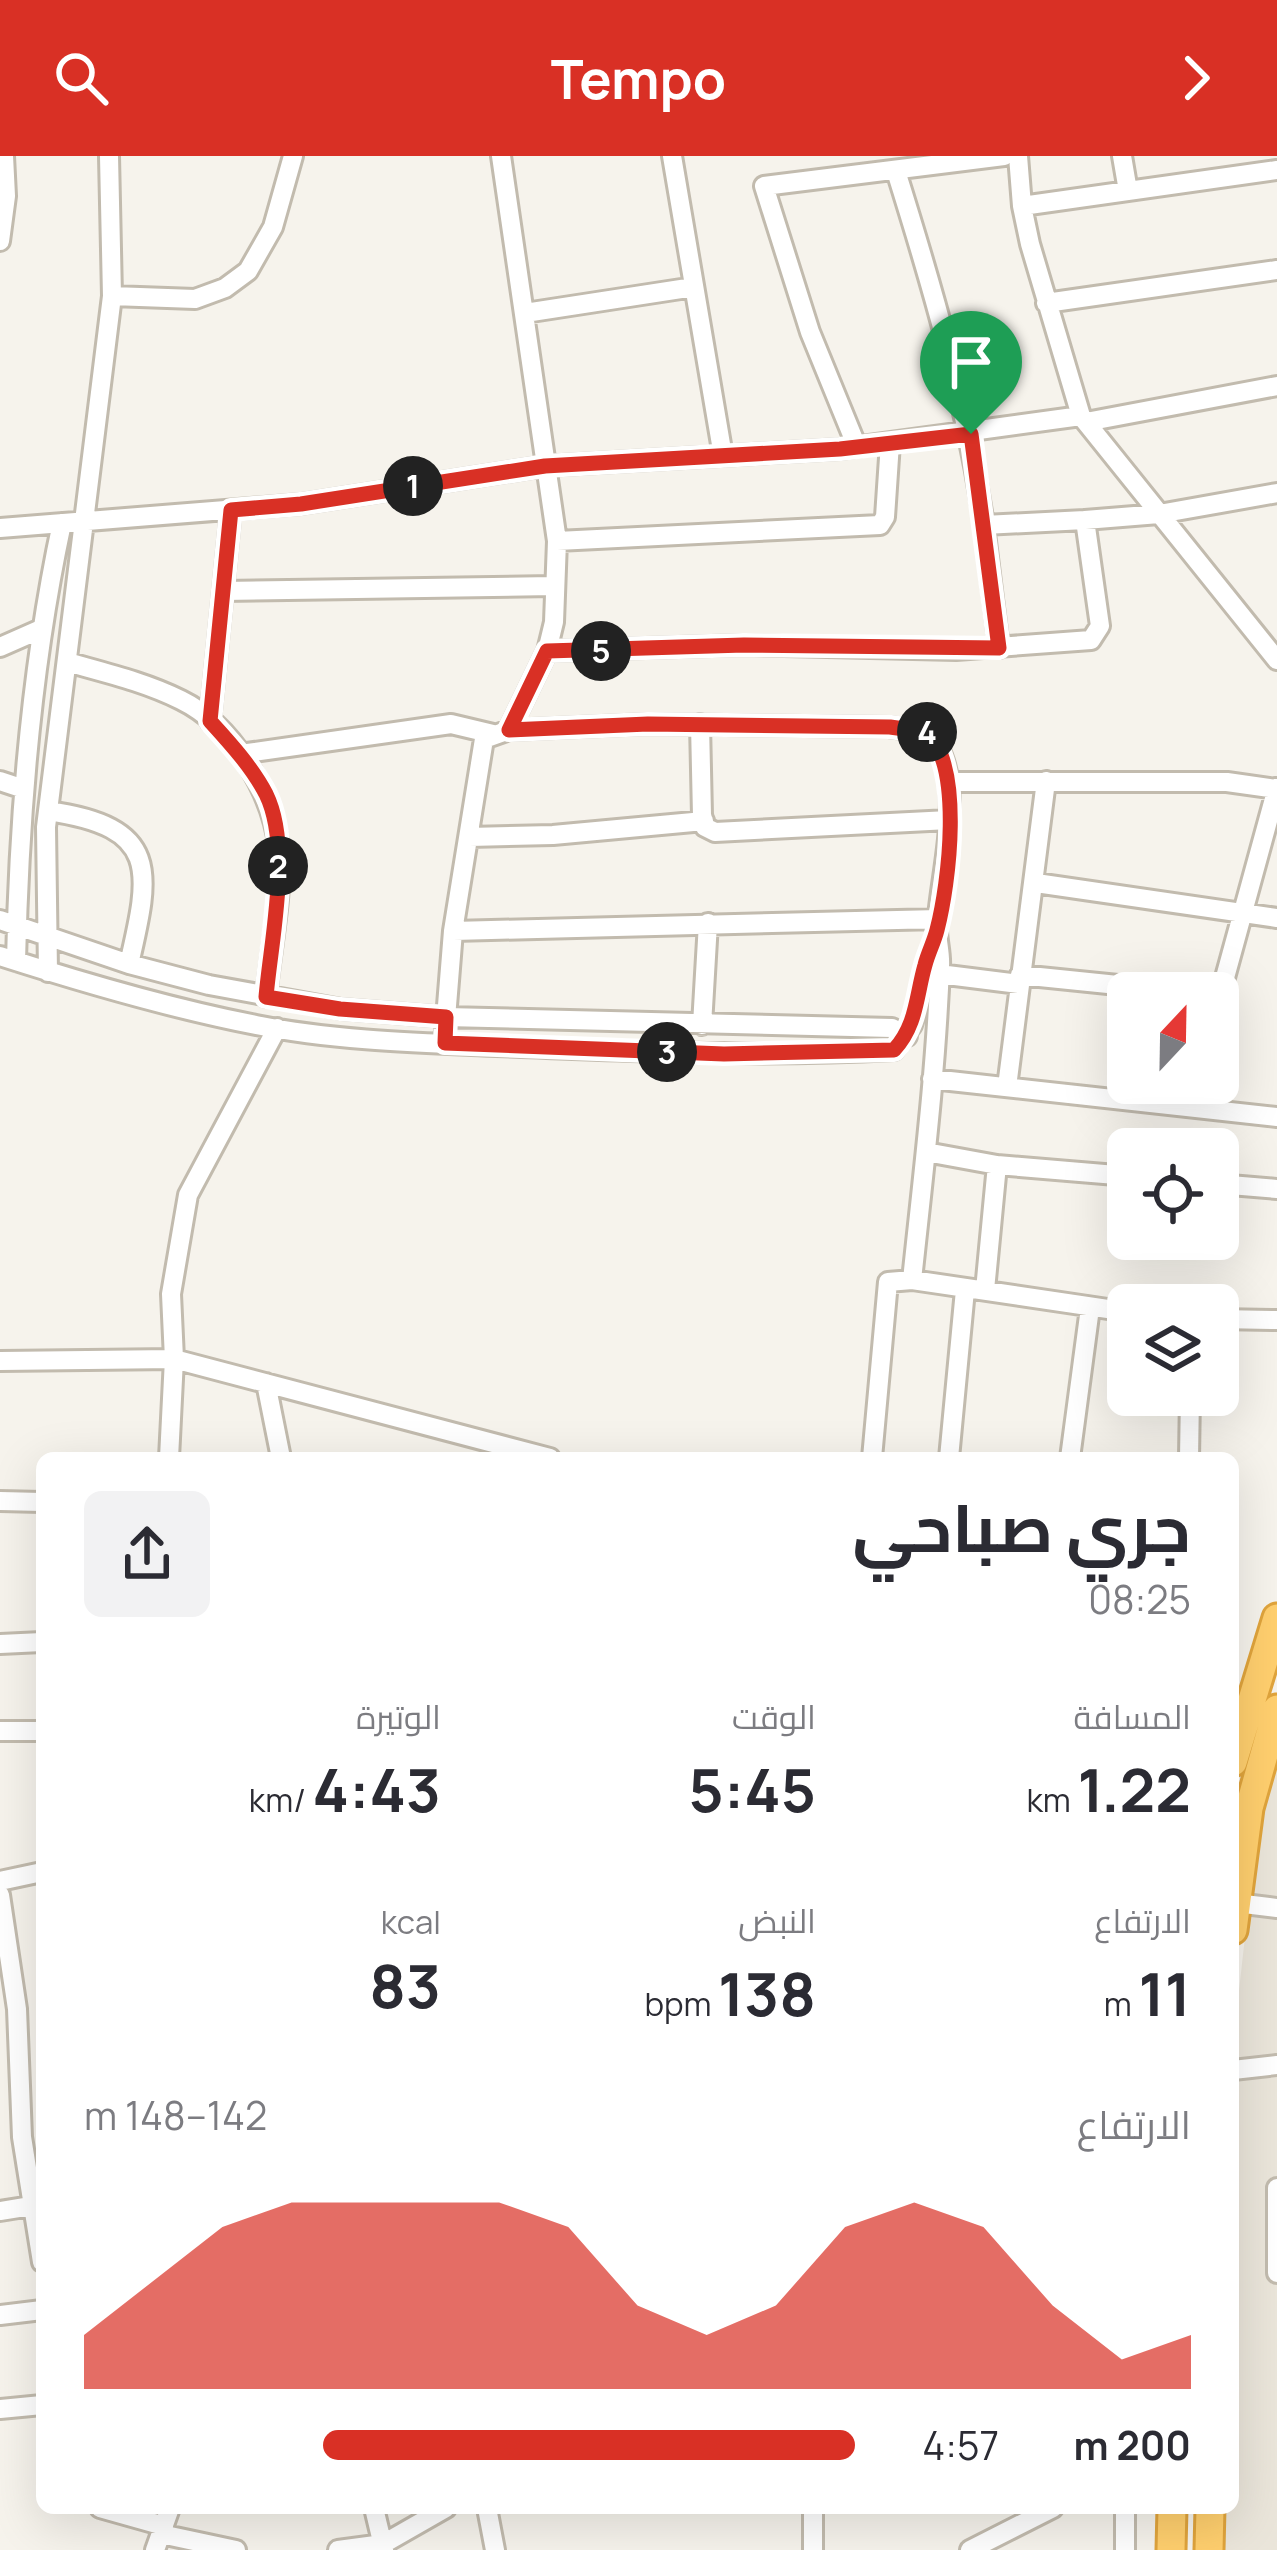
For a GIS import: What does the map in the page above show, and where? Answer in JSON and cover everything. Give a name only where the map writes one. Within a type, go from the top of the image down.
[{"type":"highway","points":[[1239,1742],[1277,1618]]},
{"type":"highway","points":[[1239,1881],[1249,1808],[1274,1725]]},
{"type":"highway","points":[[1171,2550],[1172,2514]]},
{"type":"highway","points":[[1209,2550],[1210,2514]]},
{"type":"street","points":[[0,241],[6,196],[4,156]]},
{"type":"street","points":[[48,972],[48,811],[112,296],[110,156]]},
{"type":"street","points":[[112,296],[195,299],[225,288],[248,271],[273,227],[293,156]]},
{"type":"street","points":[[445,1043],[453,931],[484,740],[501,732],[547,651],[554,622],[557,541],[501,156]]},
{"type":"street","points":[[672,156],[723,456]]},
{"type":"street","points":[[857,447],[810,332],[764,186],[1004,156]]},
{"type":"street","points":[[1018,156],[1022,206],[1083,419],[1277,660]]},
{"type":"street","points":[[1122,156],[1128,191]]},
{"type":"street","points":[[1220,156],[1222,178]]},
{"type":"street","points":[[1022,206],[1277,170]]},
{"type":"street","points":[[896,171],[971,434],[999,648]]},
{"type":"street","points":[[1046,302],[1277,270]]},
{"type":"street","points":[[525,313],[694,287]]},
{"type":"street","points":[[0,528],[301,504],[545,466],[857,447],[1083,419],[1277,386]]},
{"type":"street","points":[[557,541],[880,525],[885,517],[890,443]]},
{"type":"street","points":[[985,525],[1160,514],[1277,493]]},
{"type":"street","points":[[210,721],[231,510]]},
{"type":"street","points":[[547,651],[744,645],[999,648],[1091,640],[1100,626],[1085,520]]},
{"type":"street","points":[[62,523],[41,629],[8,958],[196,1012],[332,1037],[724,1054],[847,1053],[894,1050],[907,1036],[938,925]]},
{"type":"street","points":[[223,591],[553,586]]},
{"type":"street","points":[[0,647],[41,629]]},
{"type":"street","points":[[67,662],[187,702],[240,754],[268,797],[279,852],[266,997]]},
{"type":"street","points":[[240,754],[451,724],[501,732],[700,724],[912,728],[933,737],[948,782],[949,820],[938,925],[926,1152],[911,1280]]},
{"type":"street","points":[[700,724],[704,821],[705,827],[716,832],[949,820]]},
{"type":"street","points":[[0,781],[24,789]]},
{"type":"street","points":[[1007,1087],[1046,781]]},
{"type":"street","points":[[948,782],[1226,782],[1277,789],[1226,972]]},
{"type":"street","points":[[48,811],[106,823],[125,837],[138,856],[145,892],[129,964]]},
{"type":"street","points":[[469,837],[553,835],[704,821]]},
{"type":"street","points":[[1036,883],[1277,918]]},
{"type":"street","points":[[9,922],[129,964],[266,997],[340,1009],[446,1017],[892,1028],[907,1036]]},
{"type":"street","points":[[453,931],[708,923],[938,925]]},
{"type":"street","points":[[702,1025],[708,923]]},
{"type":"street","points":[[939,974],[1107,986]]},
{"type":"street","points":[[169,1452],[174,1359],[171,1294],[188,1195],[277,1028]]},
{"type":"street","points":[[932,1079],[1277,1117]]},
{"type":"street","points":[[926,1152],[997,1165],[1107,1174]]},
{"type":"street","points":[[950,1452],[997,1165]]},
{"type":"street","points":[[1239,1186],[1277,1189]]},
{"type":"street","points":[[872,1452],[885,1284],[911,1280],[1107,1310]]},
{"type":"street","points":[[1071,1452],[1090,1308]]},
{"type":"street","points":[[1239,1319],[1277,1320]]},
{"type":"street","points":[[0,1361],[174,1359],[527,1452]]},
{"type":"street","points":[[266,1384],[280,1452]]},
{"type":"street","points":[[1189,1452],[1190,1416]]},
{"type":"street","points":[[0,1501],[36,1502]]},
{"type":"street","points":[[0,1644],[36,1642]]},
{"type":"street","points":[[0,1731],[36,1731]]},
{"type":"street","points":[[0,1881],[36,1873]]},
{"type":"street","points":[[0,1895],[9,2011],[10,2113],[32,2135],[31,2206],[36,2231]]},
{"type":"street","points":[[1239,1916],[1277,1908]]},
{"type":"street","points":[[1239,2069],[1277,2066]]},
{"type":"street","points":[[1277,2188],[1277,2273]]},
{"type":"street","points":[[0,2211],[31,2206]]},
{"type":"street","points":[[0,2315],[36,2312]]},
{"type":"street","points":[[0,2409],[36,2405]]},
{"type":"street","points":[[117,2514],[236,2550]]},
{"type":"street","points":[[375,2514],[383,2547]]},
{"type":"street","points":[[338,2550],[383,2547],[436,2514]]},
{"type":"street","points":[[488,2514],[495,2550]]},
{"type":"street","points":[[813,2514],[813,2550]]},
{"type":"street","points":[[970,2550],[1041,2514]]},
{"type":"street","points":[[1125,2514],[1125,2550]]},
{"type":"shaded area","points":[[1277,1759],[1277,2550],[1221,2550],[1222,2514],[1239,2514],[1239,1990],[1259,1812]]},
{"type":"route","points":[[971,434],[999,648],[744,645],[547,651],[509,730],[648,724],[890,727],[912,728],[933,737],[948,782],[947,860],[937,931],[912,1025],[894,1050],[724,1054],[445,1043],[446,1017],[340,1009],[266,997],[279,852],[268,797],[240,754],[210,721],[231,510],[301,504],[545,466],[840,449],[971,434]]}]
